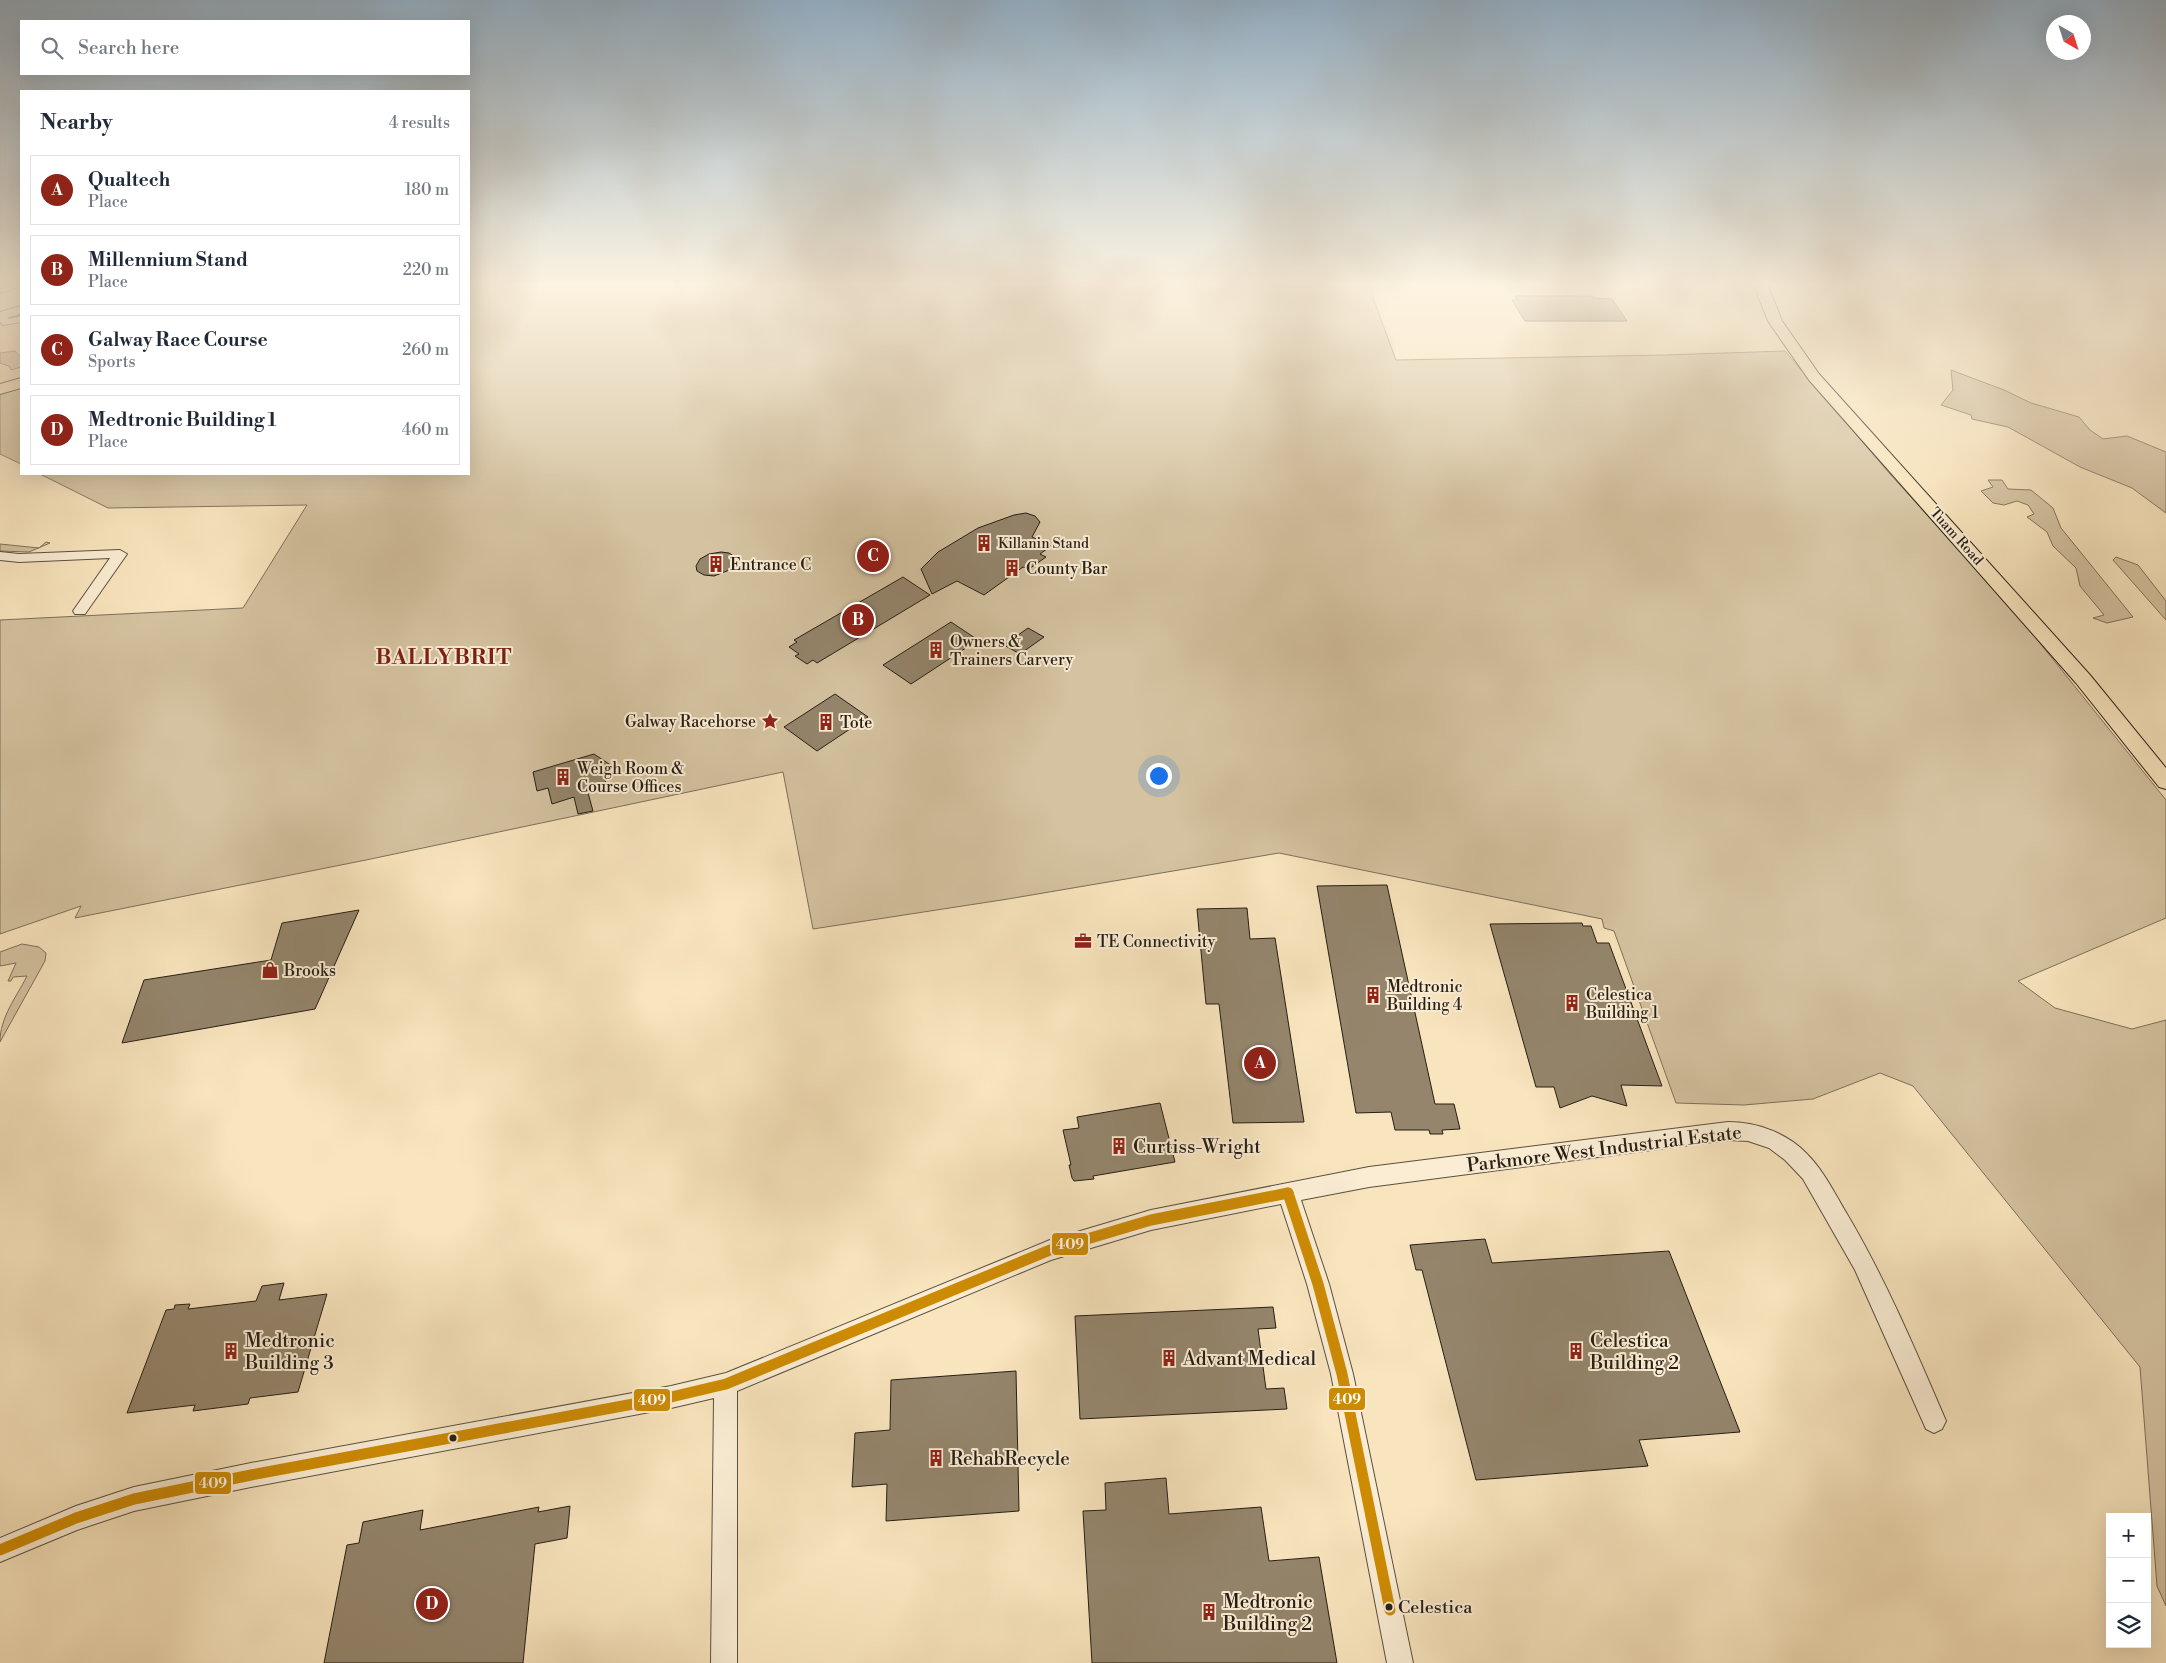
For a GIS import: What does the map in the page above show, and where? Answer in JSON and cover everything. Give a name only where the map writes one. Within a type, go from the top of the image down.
[{"type":"highway","points":[[0,379],[20,373]]},
{"type":"highway","points":[[0,389],[20,383]]},
{"type":"main road","name":"Tuam Road","points":[[1801,361],[2065,657],[2166,782]]},
{"type":"street","points":[[0,556],[19,558],[120,554],[80,611]]},
{"type":"street","name":"Parkmore West Industrial Estate","points":[[0,1550],[76,1518],[134,1499],[251,1475],[670,1397],[726,1384],[1050,1250],[1151,1220],[1369,1177],[1742,1130],[1753,1132],[1790,1152],[1811,1174],[1863,1262],[1934,1421]]},
{"type":"street","points":[[1288,1193],[1318,1284],[1342,1374],[1400,1663]]},
{"type":"street","points":[[724,1663],[726,1384]]},
{"type":"shaded area","points":[[0,361],[20,361],[20,367],[11,370],[9,366],[0,363]]},
{"type":"shaded area","points":[[470,361],[1793,361],[1890,474],[2015,612],[2166,800],[2166,918],[2018,981],[2055,1008],[2132,1029],[2166,1020],[2166,1606],[2157,1586],[2140,1367],[1913,1086],[1880,1073],[1813,1099],[1744,1105],[1676,1103],[1614,931],[1604,928],[1602,919],[1279,853],[1008,899],[813,929],[783,772],[366,860],[75,918],[81,906],[0,934],[0,620],[243,608],[307,505],[108,508],[42,475],[470,475]]},
{"type":"shaded area","points":[[1951,370],[2004,390],[2031,403],[2079,417],[2090,430],[2103,439],[2127,436],[2166,452],[2166,513],[2132,488],[2080,467],[2008,427],[1972,419],[1971,415],[1941,405],[1953,390]]},
{"type":"shaded area","points":[[20,388],[20,464],[0,454],[0,394]]},
{"type":"shaded area","points":[[1988,480],[2002,480],[2008,489],[2031,490],[2053,508],[2061,528],[2133,617],[2107,623],[2093,618],[2104,615],[2080,586],[2076,568],[2053,546],[2047,532],[2027,517],[2034,514],[2028,505],[2017,501],[2004,505],[1993,503],[1981,491],[1993,487]]},
{"type":"shaded area","points":[[0,544],[38,548],[29,552],[0,551]]},
{"type":"shaded area","points":[[2116,557],[2138,565],[2166,601],[2166,620],[2113,560]]},
{"type":"shaded area","points":[[22,944],[39,947],[46,953],[45,961],[0,1042],[3,1024],[9,1008],[27,976],[13,977],[11,981],[8,981],[16,963],[0,966],[0,952]]},
{"type":"building","points":[[1026,513],[1035,516],[1040,522],[1032,537],[1051,546],[1040,554],[1046,557],[1029,569],[1023,567],[984,595],[957,581],[932,594],[921,569],[938,552],[978,528],[1014,515]]},
{"type":"building","name":"Entrance C","points":[[729,553],[735,557],[737,562],[732,569],[714,576],[704,575],[697,571],[696,566],[700,559],[709,554]]},
{"type":"building","points":[[903,577],[930,595],[817,663],[813,660],[807,664],[795,656],[799,654],[789,647],[797,642],[794,640]]},
{"type":"building","name":"Owners & Trainers Carvery","points":[[951,622],[978,640],[911,684],[883,665]]},
{"type":"building","points":[[1028,628],[1044,637],[1020,654],[1004,645]]},
{"type":"building","name":"Tote","points":[[835,694],[868,717],[817,751],[784,727]]},
{"type":"building","name":"Weigh Room & Course Offices","points":[[594,754],[615,768],[603,772],[607,788],[588,793],[593,811],[578,814],[574,797],[552,804],[548,788],[537,791],[533,772]]},
{"type":"building","name":"Medtronic Building 4","points":[[1387,885],[1435,1104],[1454,1104],[1460,1129],[1442,1130],[1443,1134],[1430,1134],[1429,1130],[1395,1130],[1391,1112],[1356,1113],[1317,886]]},
{"type":"building","points":[[1247,908],[1250,939],[1275,938],[1304,1122],[1233,1123],[1219,1004],[1206,1004],[1197,909]]},
{"type":"building","name":"Brooks","points":[[359,910],[315,1009],[122,1043],[144,980],[271,960],[282,923]]},
{"type":"building","name":"Celestica Building 1","points":[[1582,923],[1583,926],[1591,926],[1597,943],[1609,943],[1662,1086],[1621,1085],[1627,1106],[1592,1096],[1560,1108],[1554,1087],[1536,1087],[1490,924]]},
{"type":"building","name":"Curtiss-Wright","points":[[1160,1103],[1175,1162],[1093,1176],[1094,1179],[1074,1181],[1069,1165],[1071,1165],[1063,1130],[1079,1128],[1077,1117]]},
{"type":"building","name":"Celestica Building 2","points":[[1485,1239],[1492,1263],[1669,1251],[1740,1432],[1639,1440],[1648,1466],[1476,1480],[1422,1270],[1416,1270],[1410,1245]]},
{"type":"building","name":"Medtronic Building 3","points":[[284,1283],[279,1300],[327,1294],[298,1392],[250,1398],[248,1404],[193,1411],[195,1405],[127,1413],[166,1310],[174,1309],[175,1305],[190,1304],[188,1309],[256,1301],[262,1286]]},
{"type":"building","name":"Advant Medical","points":[[1273,1307],[1276,1328],[1258,1329],[1266,1389],[1284,1388],[1287,1409],[1080,1419],[1075,1316]]},
{"type":"building","name":"RehabRecycle","points":[[1016,1371],[1019,1511],[886,1521],[887,1484],[852,1487],[855,1433],[890,1430],[891,1380]]},
{"type":"building","name":"Medtronic Building 2","points":[[1166,1478],[1169,1514],[1261,1507],[1269,1561],[1319,1557],[1337,1663],[1092,1663],[1083,1511],[1106,1510],[1105,1483]]},
{"type":"building","points":[[570,1506],[567,1538],[535,1544],[523,1663],[324,1663],[347,1545],[359,1543],[363,1522],[423,1510],[420,1530],[539,1507],[538,1512]]},
{"type":"transit line","name":"409","points":[[1288,1193],[1318,1284],[1342,1374],[1390,1610]]},
{"type":"transit line","name":"409","points":[[0,1550],[76,1518],[134,1499],[251,1475],[671,1397],[726,1384],[1050,1250],[1151,1220],[1288,1193]]},
{"type":"place","name":"Killanin Stand","points":[[984,543]]},
{"type":"place","name":"Galway Race Course","points":[[873,556]]},
{"type":"place","name":"Entrance C","points":[[716,564]]},
{"type":"place","name":"County Bar","points":[[1012,568]]},
{"type":"place","name":"Millennium Stand","points":[[858,620]]},
{"type":"place","name":"Owners & Trainers Carvery","points":[[936,650]]},
{"type":"place","name":"Galway Racehorse","points":[[770,721]]},
{"type":"place","name":"Tote","points":[[826,722]]},
{"type":"place","name":"Weigh Room & Course Offices","points":[[563,777]]},
{"type":"place","name":"TE Connectivity","points":[[1083,941]]},
{"type":"place","name":"Brooks","points":[[270,970]]},
{"type":"place","name":"Medtronic Building 4","points":[[1373,995]]},
{"type":"place","name":"Celestica Building 1","points":[[1572,1003]]},
{"type":"place","name":"Qualtech","points":[[1260,1063]]},
{"type":"place","name":"Curtiss-Wright","points":[[1119,1146]]},
{"type":"place","name":"Medtronic Building 3","points":[[231,1351]]},
{"type":"place","name":"Celestica Building 2","points":[[1576,1351]]},
{"type":"place","name":"Advant Medical","points":[[1169,1358]]},
{"type":"place","name":"RehabRecycle","points":[[936,1458]]},
{"type":"place","name":"Medtronic Building 1","points":[[432,1604]]},
{"type":"place","name":"Celestica","points":[[1389,1607]]},
{"type":"place","name":"Medtronic Building 2","points":[[1209,1612]]},
{"type":"district","name":"BALLYBRIT","points":[[444,657]]}]
